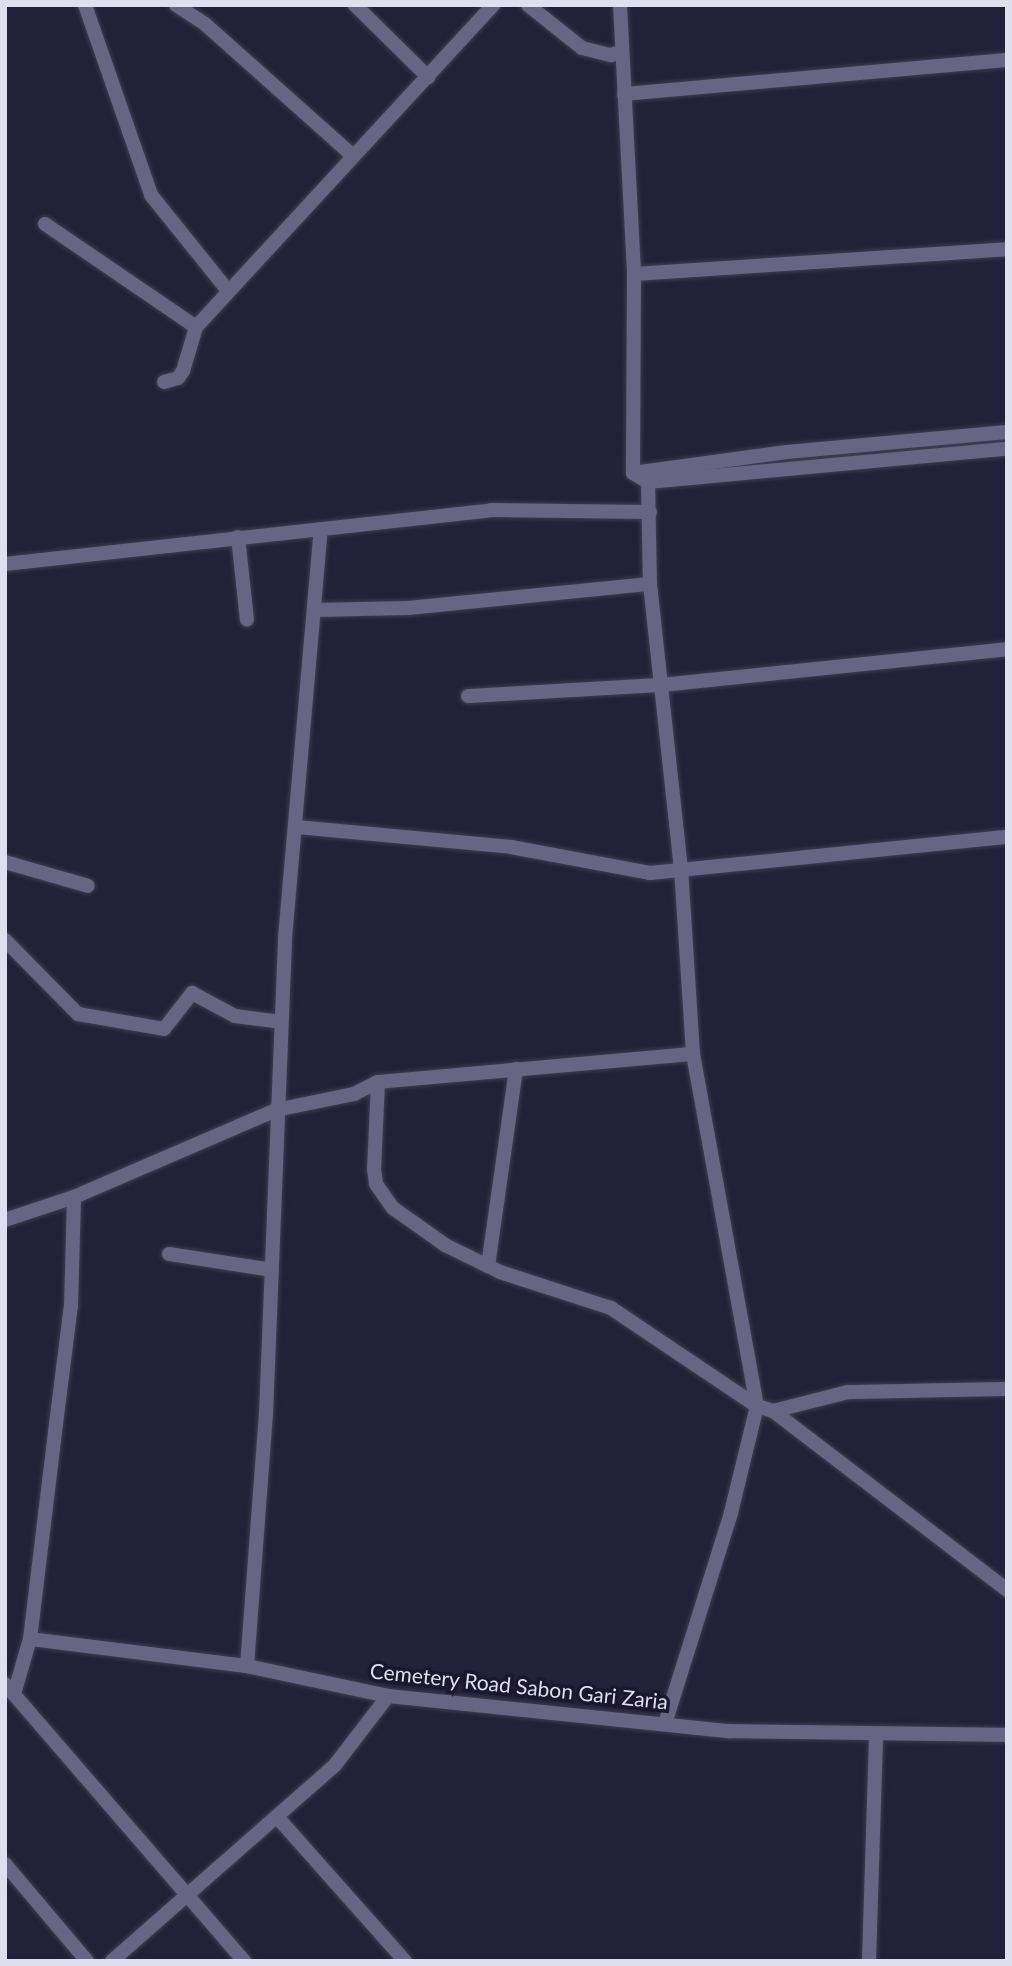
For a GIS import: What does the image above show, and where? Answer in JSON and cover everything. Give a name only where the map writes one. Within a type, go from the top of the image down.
[{"type":"street","points":[[85,5],[151,195],[229,292]]},
{"type":"street","points":[[176,5],[205,24],[351,154]]},
{"type":"street","points":[[355,5],[428,77]]},
{"type":"street","points":[[164,382],[178,378],[183,371],[196,327],[351,154],[428,77],[494,5]]},
{"type":"street","points":[[528,5],[582,48],[611,55],[620,52]]},
{"type":"street","points":[[620,5],[620,52],[634,274],[633,472]]},
{"type":"street","points":[[624,94],[1007,60]]},
{"type":"street","points":[[45,224],[196,327]]},
{"type":"street","points":[[634,274],[1007,249]]},
{"type":"street","points":[[633,472],[787,452],[1007,432]]},
{"type":"street","points":[[633,472],[648,482],[1007,449]]},
{"type":"street","points":[[648,482],[650,584],[681,868],[693,1054],[757,1406],[731,1513],[665,1723]]},
{"type":"street","points":[[5,564],[491,510],[650,512]]},
{"type":"street","points":[[247,1666],[272,1270],[281,1022],[321,530]]},
{"type":"street","points":[[238,537],[247,620]]},
{"type":"street","points":[[314,610],[408,608],[650,584]]},
{"type":"street","points":[[468,696],[661,685],[1007,649]]},
{"type":"street","points":[[297,827],[511,847],[650,873],[1007,837]]},
{"type":"street","points":[[5,862],[88,886]]},
{"type":"street","points":[[5,940],[78,1014],[164,1029],[192,993],[235,1016],[281,1022]]},
{"type":"street","points":[[5,1220],[74,1197],[276,1110],[354,1094],[378,1082],[693,1054]]},
{"type":"street","points":[[488,1266],[516,1069]]},
{"type":"street","points":[[378,1082],[374,1169],[382,1195],[445,1245],[488,1266],[611,1308],[757,1406],[773,1411],[1007,1590]]},
{"type":"street","points":[[74,1197],[71,1306],[30,1639],[10,1689],[244,1961]]},
{"type":"street","points":[[169,1254],[272,1270]]},
{"type":"street","points":[[773,1411],[848,1392],[1007,1389]]},
{"type":"street","name":"Cemetery Road Sabon Gari Zaria","points":[[30,1639],[247,1666],[388,1696],[729,1731],[876,1736],[1007,1735]]},
{"type":"street","points":[[113,1961],[278,1818],[358,1739],[388,1696]]},
{"type":"street","points":[[869,1961],[876,1736]]},
{"type":"street","points":[[278,1818],[405,1961]]},
{"type":"street","points":[[5,1864],[87,1961]]}]
